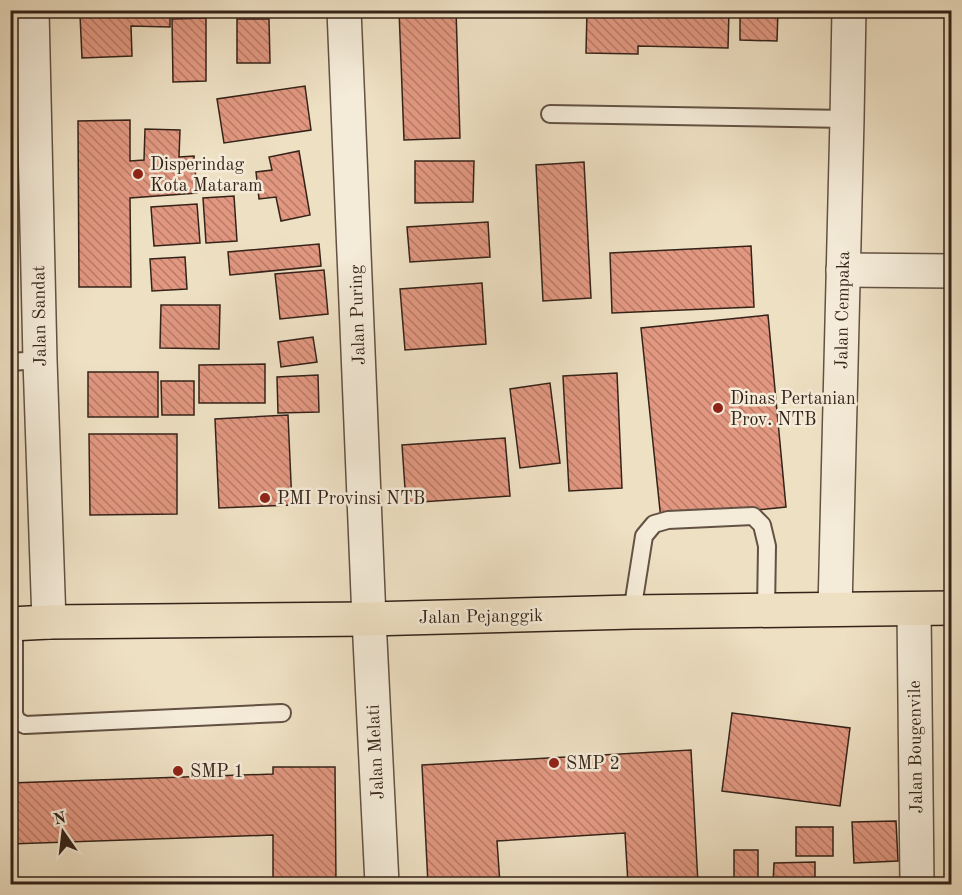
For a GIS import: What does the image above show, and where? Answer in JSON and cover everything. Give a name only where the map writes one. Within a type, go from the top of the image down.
[{"type":"main road","name":"Jalan Pejanggik","points":[[12,624],[951,608]]},
{"type":"street","name":"Jalan Sandat","points":[[32,10],[25,361],[49,622]]},
{"type":"street","name":"Jalan Puring","points":[[344,10],[369,619]]},
{"type":"street","name":"Jalan Cempaka","points":[[835,609],[849,10]]},
{"type":"street","points":[[843,270],[951,272]]},
{"type":"street","name":"Jalan Bougenvile","points":[[914,609],[917,885]]},
{"type":"street","name":"Jalan Melati","points":[[369,619],[382,885]]},
{"type":"lane","points":[[550,114],[847,119]]},
{"type":"lane","points":[[632,612],[644,537],[654,524],[668,520],[753,516],[762,525],[767,546],[766,611]]},
{"type":"lane","points":[[12,624],[14,714],[18,721],[25,725],[282,713]]},
{"type":"building","points":[[112,10],[170,10],[170,27],[131,26],[132,56],[82,58],[80,15],[112,13]]},
{"type":"building","points":[[175,10],[203,10],[202,14],[175,13]]},
{"type":"building","points":[[213,10],[251,10],[213,15]]},
{"type":"building","points":[[399,10],[456,10],[460,138],[404,140]]},
{"type":"building","points":[[587,10],[729,10],[728,48],[638,46],[638,54],[586,53]]},
{"type":"building","points":[[740,10],[778,10],[777,41],[740,40]]},
{"type":"building","points":[[206,18],[206,81],[173,82],[172,19]]},
{"type":"building","points":[[237,19],[269,19],[270,63],[237,63]]},
{"type":"building","points":[[305,86],[311,130],[224,143],[217,99]]},
{"type":"building","points":[[130,120],[130,161],[144,160],[145,129],[180,130],[179,157],[194,156],[197,193],[130,198],[131,287],[79,287],[78,121]]},
{"type":"building","points":[[299,151],[310,215],[281,221],[276,197],[259,199],[256,172],[272,170],[269,157]]},
{"type":"building","points":[[415,161],[474,161],[473,202],[415,203]]},
{"type":"building","points":[[584,162],[591,298],[543,301],[536,165]]},
{"type":"building","points":[[234,196],[237,241],[206,243],[203,198]]},
{"type":"building","points":[[197,204],[200,243],[154,246],[151,207]]},
{"type":"building","points":[[488,222],[490,257],[410,262],[407,227]]},
{"type":"building","points":[[319,244],[321,266],[230,275],[228,252]]},
{"type":"building","points":[[751,246],[754,307],[612,313],[610,253]]},
{"type":"building","points":[[185,257],[187,289],[152,291],[150,259]]},
{"type":"building","points":[[324,270],[328,314],[280,319],[275,274]]},
{"type":"building","points":[[482,283],[486,344],[405,350],[400,289]]},
{"type":"building","points":[[161,305],[220,305],[219,349],[160,348]]},
{"type":"building","points":[[768,315],[786,507],[661,520],[641,328]]},
{"type":"building","points":[[313,337],[317,362],[281,367],[278,342]]},
{"type":"building","points":[[265,364],[265,403],[199,403],[199,365]]},
{"type":"building","points":[[88,372],[158,372],[158,417],[88,417]]},
{"type":"building","points":[[617,373],[622,488],[569,491],[563,376]]},
{"type":"building","points":[[318,375],[319,412],[278,413],[277,377]]},
{"type":"building","points":[[161,381],[194,381],[194,415],[162,415]]},
{"type":"building","points":[[550,383],[560,463],[520,468],[510,389]]},
{"type":"building","points":[[288,415],[292,505],[219,508],[215,419]]},
{"type":"building","points":[[89,434],[177,434],[177,514],[90,515]]},
{"type":"building","points":[[505,438],[510,496],[406,503],[402,445]]},
{"type":"building","points":[[732,713],[850,728],[840,806],[722,791]]},
{"type":"building","points":[[691,750],[698,884],[628,884],[625,833],[497,841],[500,884],[428,884],[422,765]]},
{"type":"building","points":[[273,767],[335,767],[336,884],[273,884],[273,835],[10,844],[10,783],[273,774]]},
{"type":"building","points":[[896,821],[898,861],[854,863],[852,822]]},
{"type":"building","points":[[796,827],[833,827],[833,856],[796,856]]},
{"type":"building","points":[[734,850],[758,850],[758,884],[734,884]]},
{"type":"building","points":[[815,862],[815,884],[773,884],[774,863]]},
{"type":"place","name":"Disperindag Kota Mataram","points":[[138,174]]},
{"type":"place","name":"Dinas Pertanian Prov. NTB","points":[[718,408]]},
{"type":"place","name":"PMI Provinsi NTB","points":[[265,498]]},
{"type":"place","name":"SMP 2","points":[[554,763]]},
{"type":"place","name":"SMP 1","points":[[178,771]]}]
